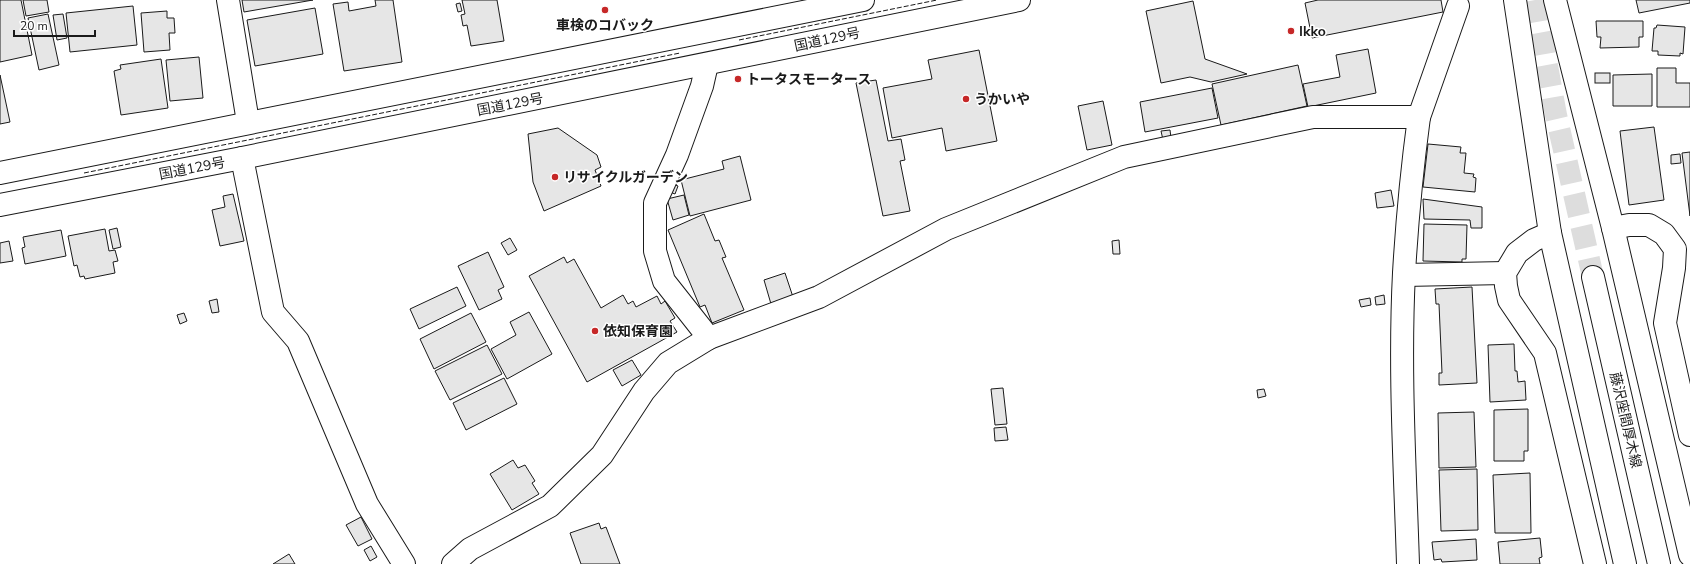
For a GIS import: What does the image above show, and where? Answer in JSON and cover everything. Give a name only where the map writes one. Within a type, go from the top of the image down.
[{"type":"main road","points":[[228,0],[248,122]]},
{"type":"main road","points":[[0,172],[863,0]]},
{"type":"main road","name":"国道129号","points":[[0,205],[242,158],[1019,0]]},
{"type":"main road","points":[[1516,0],[1550,233],[1625,564]]},
{"type":"main road","points":[[1555,0],[1613,228],[1690,555]]},
{"type":"main road","points":[[1408,564],[1403,406],[1404,274],[1411,176],[1419,117],[1458,6]]},
{"type":"main road","points":[[707,64],[702,86],[677,155],[655,204],[655,251],[664,281],[709,338]]},
{"type":"main road","points":[[453,564],[470,549],[550,506],[602,455],[644,391],[668,363],[709,338],[819,297],[946,229],[1124,157],[1313,117],[1419,117]]},
{"type":"main road","points":[[242,158],[273,312],[298,341],[367,504],[404,564]]},
{"type":"main road","points":[[1613,228],[1629,225],[1649,226],[1664,234],[1675,249],[1674,268],[1665,323],[1690,435]]},
{"type":"main road","points":[[1550,233],[1534,240],[1517,253],[1505,273],[1509,300],[1545,353],[1595,564]]},
{"type":"main road","points":[[1404,274],[1505,273]]},
{"type":"main road","name":"藤沢座間厚木線","points":[[1593,277],[1658,564]]},
{"type":"building","points":[[0,0],[21,0],[32,55],[0,62]]},
{"type":"building","points":[[23,0],[47,0],[49,12],[26,16]]},
{"type":"building","points":[[242,0],[313,0],[244,12]]},
{"type":"building","points":[[375,0],[393,0],[402,62],[344,71],[333,4],[348,2],[349,11],[376,6]]},
{"type":"building","points":[[462,0],[497,0],[504,41],[471,46],[467,25],[463,26],[461,15],[465,14]]},
{"type":"building","points":[[1318,0],[1441,0],[1443,12],[1312,38],[1305,3]]},
{"type":"building","points":[[1636,0],[1690,0],[1690,3],[1639,13]]},
{"type":"building","points":[[1193,1],[1205,59],[1247,74],[1211,82],[1190,77],[1161,83],[1146,11]]},
{"type":"building","points":[[460,3],[462,11],[458,12],[456,4]]},
{"type":"building","points":[[133,6],[137,45],[70,52],[66,13]]},
{"type":"building","points":[[315,8],[323,54],[255,66],[247,20]]},
{"type":"building","points":[[167,11],[167,18],[174,18],[175,33],[169,33],[170,50],[144,52],[141,13]]},
{"type":"building","points":[[48,14],[59,65],[39,70],[28,18]]},
{"type":"building","points":[[63,14],[67,38],[57,40],[53,15]]},
{"type":"building","points":[[1596,21],[1643,21],[1643,37],[1639,37],[1639,47],[1600,48],[1601,37],[1597,37]]},
{"type":"building","points":[[1657,25],[1685,27],[1683,54],[1680,53],[1680,56],[1658,55],[1658,51],[1652,51],[1654,28],[1656,28]]},
{"type":"building","points":[[1368,49],[1376,93],[1308,107],[1303,84],[1340,77],[1336,55]]},
{"type":"building","points":[[979,50],[997,141],[946,151],[942,128],[892,138],[883,88],[932,79],[928,60]]},
{"type":"building","points":[[199,57],[203,98],[170,101],[166,60]]},
{"type":"building","points":[[161,59],[168,108],[121,115],[114,71],[121,69],[120,65]]},
{"type":"building","points":[[1298,65],[1307,106],[1221,125],[1212,84]]},
{"type":"building","points":[[1657,68],[1676,68],[1676,83],[1690,83],[1690,107],[1657,107]]},
{"type":"building","points":[[1595,73],[1610,73],[1610,83],[1595,83]]},
{"type":"building","points":[[1652,74],[1652,106],[1613,106],[1613,75]]},
{"type":"building","points":[[0,75],[10,122],[0,124]]},
{"type":"building","points":[[876,80],[888,141],[901,139],[905,160],[900,161],[910,211],[883,216],[856,83]]},
{"type":"building","points":[[1212,88],[1218,118],[1145,132],[1140,102]]},
{"type":"building","points":[[1103,101],[1112,145],[1087,150],[1078,106]]},
{"type":"building","points":[[1654,127],[1664,200],[1629,205],[1620,131]]},
{"type":"building","points":[[558,128],[597,155],[601,167],[595,170],[601,186],[544,211],[533,182],[528,134]]},
{"type":"building","points":[[1170,130],[1171,138],[1163,140],[1161,131]]},
{"type":"building","points":[[1428,144],[1461,147],[1460,153],[1466,153],[1464,173],[1474,174],[1473,177],[1476,178],[1475,192],[1423,187]]},
{"type":"building","points":[[1690,152],[1690,216],[1682,153]]},
{"type":"building","points":[[1680,154],[1681,163],[1671,164],[1671,155]]},
{"type":"building","points":[[740,156],[751,200],[690,216],[681,180],[724,169],[722,161]]},
{"type":"building","points":[[673,184],[678,186],[675,194],[670,192]]},
{"type":"building","points":[[1391,190],[1394,206],[1377,208],[1375,193]]},
{"type":"building","points":[[233,194],[244,241],[220,246],[212,210],[225,207],[223,196]]},
{"type":"building","points":[[684,195],[689,215],[673,220],[667,199]]},
{"type":"building","points":[[1423,199],[1482,207],[1482,228],[1471,228],[1470,220],[1424,219]]},
{"type":"building","points":[[704,214],[715,241],[719,240],[726,257],[722,258],[744,310],[712,323],[705,305],[700,307],[668,230]]},
{"type":"building","points":[[1424,224],[1467,225],[1466,259],[1462,259],[1462,262],[1423,261]]},
{"type":"building","points":[[117,228],[121,247],[113,249],[109,230]]},
{"type":"building","points":[[105,229],[109,251],[115,250],[118,261],[113,262],[115,273],[85,279],[84,276],[80,277],[77,265],[74,266],[68,236]]},
{"type":"building","points":[[61,230],[66,256],[25,264],[22,248],[25,247],[23,237]]},
{"type":"building","points":[[510,238],[517,250],[508,255],[501,243]]},
{"type":"building","points":[[1119,240],[1120,254],[1113,254],[1112,241]]},
{"type":"building","points":[[9,241],[13,261],[0,263],[0,243]]},
{"type":"building","points":[[488,252],[504,287],[498,290],[502,299],[479,310],[458,266]]},
{"type":"building","points":[[564,257],[567,263],[574,259],[601,308],[623,295],[628,304],[633,301],[636,307],[657,296],[661,304],[665,301],[675,318],[670,321],[677,332],[587,382],[529,276]]},
{"type":"building","points":[[785,273],[793,297],[771,304],[764,280]]},
{"type":"building","points":[[457,287],[466,306],[419,329],[410,309]]},
{"type":"building","points":[[1472,287],[1477,383],[1439,385],[1439,373],[1442,373],[1439,304],[1436,304],[1435,289]]},
{"type":"building","points":[[1384,295],[1385,304],[1376,305],[1375,297]]},
{"type":"building","points":[[1370,298],[1371,305],[1361,307],[1359,300]]},
{"type":"building","points":[[217,299],[219,312],[212,313],[209,301]]},
{"type":"building","points":[[529,312],[552,354],[507,379],[491,349],[516,335],[510,322]]},
{"type":"building","points":[[184,313],[187,321],[180,324],[177,315]]},
{"type":"building","points":[[471,313],[486,342],[434,369],[420,339]]},
{"type":"building","points":[[1514,344],[1515,371],[1517,371],[1518,382],[1525,381],[1526,400],[1490,402],[1488,345]]},
{"type":"building","points":[[487,345],[502,374],[450,400],[435,371]]},
{"type":"building","points":[[632,360],[641,375],[622,386],[613,370]]},
{"type":"building","points":[[504,378],[517,404],[466,430],[453,403]]},
{"type":"building","points":[[1003,388],[1007,424],[995,425],[991,389]]},
{"type":"building","points":[[1264,389],[1266,396],[1258,398],[1257,390]]},
{"type":"building","points":[[1528,409],[1528,451],[1524,451],[1524,461],[1494,461],[1494,410]]},
{"type":"building","points":[[1474,412],[1476,467],[1439,468],[1438,413]]},
{"type":"building","points":[[1006,427],[1008,440],[995,441],[994,428]]},
{"type":"building","points":[[513,460],[518,468],[525,465],[535,481],[532,483],[539,494],[512,510],[490,474]]},
{"type":"building","points":[[1477,469],[1478,530],[1441,531],[1439,470]]},
{"type":"building","points":[[1530,473],[1531,533],[1495,533],[1493,475]]},
{"type":"building","points":[[361,517],[372,539],[358,546],[346,525]]},
{"type":"building","points":[[599,523],[601,529],[606,527],[620,564],[581,564],[570,533]]},
{"type":"building","points":[[1540,538],[1542,557],[1539,558],[1540,564],[1500,564],[1498,542]]},
{"type":"building","points":[[1476,539],[1477,560],[1442,562],[1441,559],[1434,560],[1432,542]]},
{"type":"building","points":[[371,546],[377,557],[370,561],[364,550]]},
{"type":"building","points":[[289,554],[295,564],[273,564]]},
{"type":"tunnel","points":[[1535,0],[1556,115],[1593,277]]},
{"type":"fence","points":[[739,40],[937,0]]},
{"type":"fence","points":[[84,173],[680,53]]},
{"type":"place","name":"車検のコバック","points":[[605,10]]},
{"type":"place","name":"Ikko","points":[[1291,31]]},
{"type":"place","name":"トータスモータース","points":[[738,79]]},
{"type":"place","name":"うかいや","points":[[966,99]]},
{"type":"place","name":"リサイクルガーデン","points":[[555,177]]},
{"type":"place","name":"依知保育園","points":[[595,331]]}]
